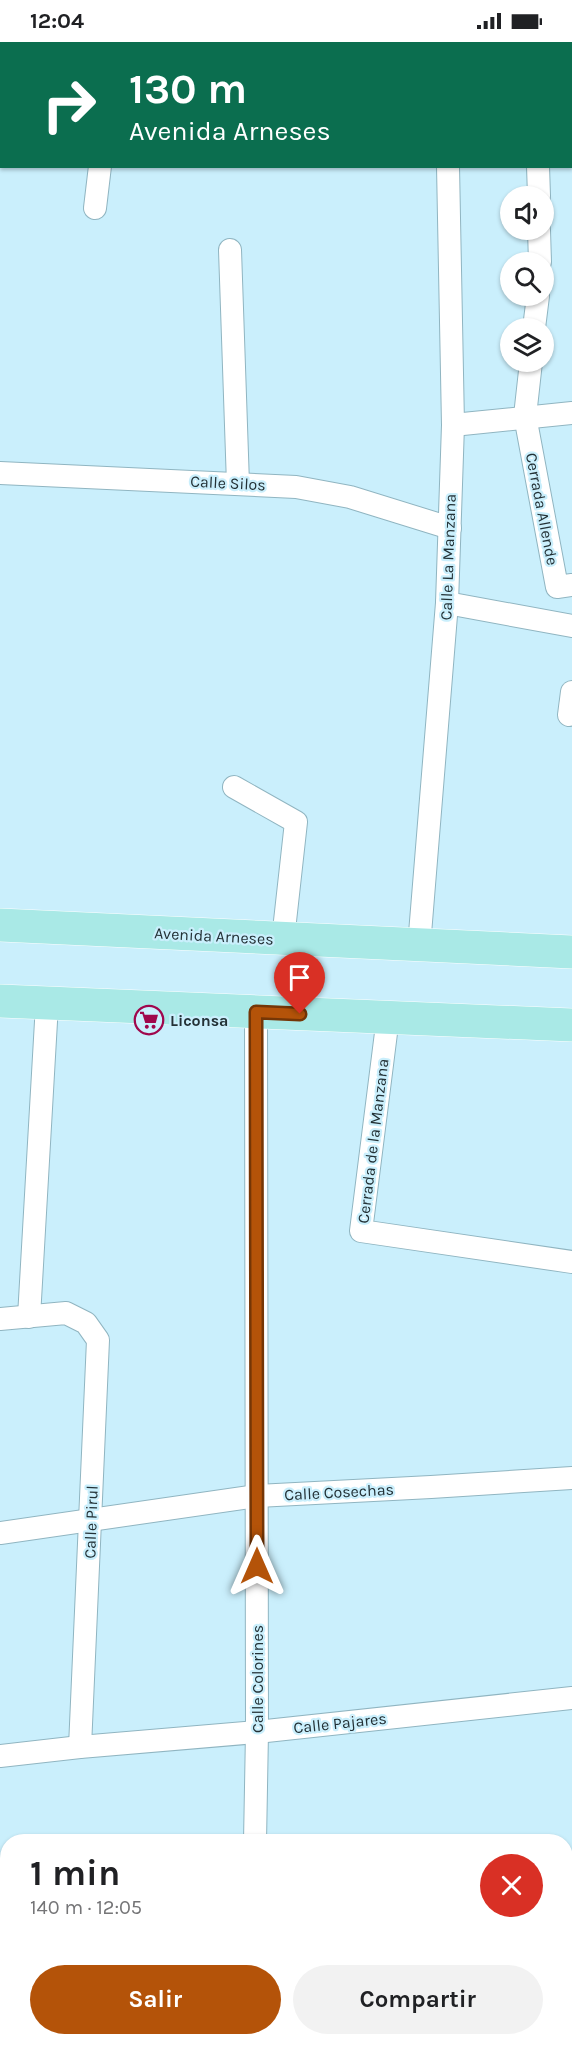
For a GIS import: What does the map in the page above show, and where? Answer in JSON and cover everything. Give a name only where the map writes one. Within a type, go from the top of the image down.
[{"type":"main road","name":"Avenida Arneses","points":[[0,925],[572,952]]},
{"type":"main road","points":[[0,1001],[572,1025]]},
{"type":"street","points":[[95,208],[100,168]]},
{"type":"street","name":"Calle La Manzana","points":[[419,946],[447,603],[450,528],[453,425],[448,168]]},
{"type":"street","points":[[538,168],[539,186]]},
{"type":"street","points":[[230,250],[238,484]]},
{"type":"street","points":[[525,417],[530,372]]},
{"type":"street","points":[[453,425],[572,413]]},
{"type":"street","name":"Cerrada Allende","points":[[525,417],[557,587],[572,585]]},
{"type":"street","name":"Calle Silos","points":[[0,473],[296,487],[350,497],[450,528]]},
{"type":"street","points":[[447,603],[572,626]]},
{"type":"street","points":[[569,715],[572,692]]},
{"type":"street","points":[[234,788],[296,822],[284,939]]},
{"type":"street","points":[[0,1319],[29,1317],[47,1004]]},
{"type":"street","name":"Calle Colorines","points":[[255,1834],[256,1012]]},
{"type":"street","name":"Cerrada de la Manzana","points":[[388,1017],[361,1232],[572,1262]]},
{"type":"street","name":"Calle Pirul","points":[[29,1317],[66,1313],[86,1323],[98,1340],[80,1747]]},
{"type":"street","name":"Calle Cosechas","points":[[0,1533],[257,1496],[572,1478]]},
{"type":"street","name":"Calle Pajares","points":[[0,1756],[257,1732],[572,1698]]},
{"type":"place","name":"Liconsa","points":[[149,1020]]},
{"type":"route","points":[[257,1566],[256,1012],[300,1014]]}]
